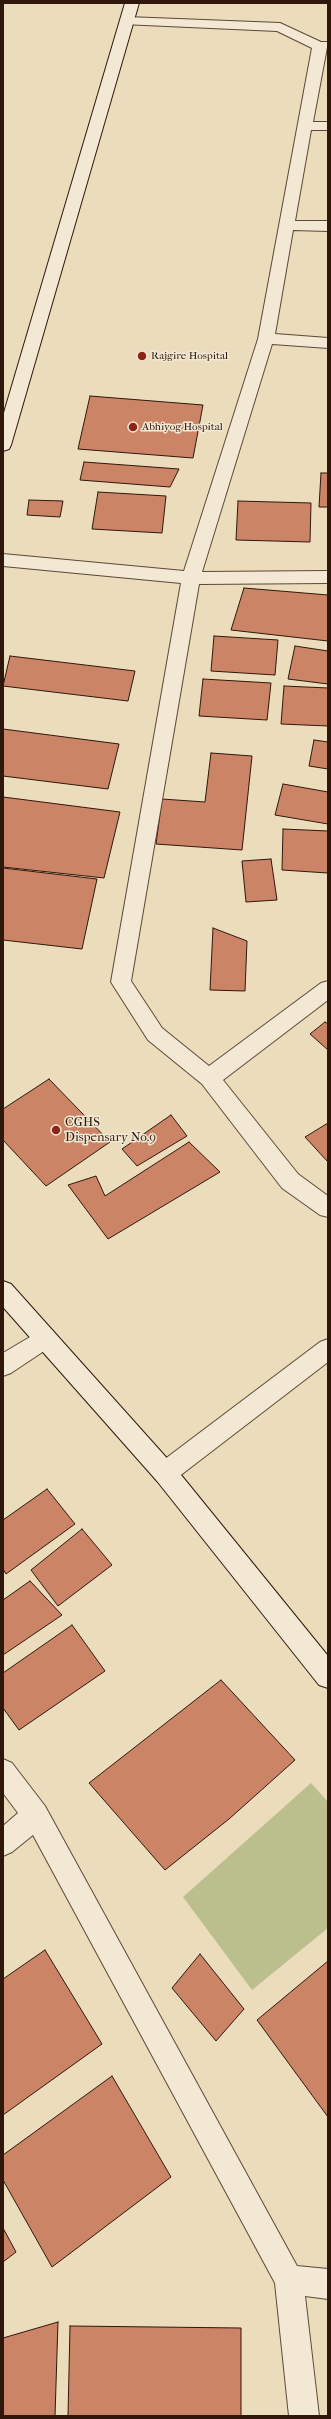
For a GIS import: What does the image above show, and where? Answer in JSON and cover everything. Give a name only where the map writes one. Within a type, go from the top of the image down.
[{"type":"street","points":[[3,445],[132,3]]},
{"type":"street","points":[[127,21],[280,27],[324,46],[305,126],[266,339],[191,578],[121,982],[155,1034],[208,1078],[290,1181],[328,1208]]},
{"type":"street","points":[[305,126],[328,126]]},
{"type":"street","points":[[286,225],[328,226]]},
{"type":"street","points":[[266,339],[328,343]]},
{"type":"street","points":[[3,560],[191,578],[328,577]]},
{"type":"street","points":[[208,1078],[328,989]]},
{"type":"street","points":[[3,1291],[165,1473],[328,1676]]},
{"type":"street","points":[[3,1366],[45,1338]]},
{"type":"street","points":[[165,1473],[328,1349]]},
{"type":"street","points":[[3,1772],[36,1815],[290,2280],[304,2416]]},
{"type":"street","points":[[3,1843],[36,1815]]},
{"type":"street","points":[[290,2280],[328,2284]]},
{"type":"green space","points":[[311,1783],[328,1802],[328,1928],[252,1990],[183,1897]]},
{"type":"building","points":[[90,396],[203,405],[193,458],[78,449]]},
{"type":"building","points":[[84,462],[179,469],[170,487],[80,480]]},
{"type":"building","points":[[321,473],[328,473],[328,507],[319,507]]},
{"type":"building","points":[[98,492],[166,496],[162,533],[92,529]]},
{"type":"building","points":[[29,500],[63,501],[60,517],[27,515]]},
{"type":"building","points":[[238,501],[311,503],[310,542],[236,540]]},
{"type":"building","points":[[244,588],[328,595],[328,641],[231,630]]},
{"type":"building","points":[[214,636],[278,640],[275,675],[211,671]]},
{"type":"building","points":[[295,646],[328,651],[328,684],[288,679]]},
{"type":"building","points":[[10,656],[135,671],[128,701],[3,686]]},
{"type":"building","points":[[203,679],[271,683],[267,720],[199,716]]},
{"type":"building","points":[[284,686],[328,688],[328,726],[281,724]]},
{"type":"building","points":[[3,729],[119,744],[108,789],[3,776]]},
{"type":"building","points":[[314,740],[328,742],[328,769],[309,766]]},
{"type":"building","points":[[211,753],[252,756],[242,850],[156,844],[162,799],[205,802]]},
{"type":"building","points":[[283,784],[328,792],[328,824],[275,815]]},
{"type":"building","points":[[3,797],[120,812],[104,878],[3,867]]},
{"type":"building","points":[[283,829],[328,831],[328,873],[282,870]]},
{"type":"building","points":[[271,859],[277,900],[246,902],[242,861]]},
{"type":"building","points":[[3,868],[97,879],[82,949],[3,940]]},
{"type":"building","points":[[213,928],[247,941],[245,991],[210,990]]},
{"type":"building","points":[[325,1022],[328,1024],[328,1050],[310,1034]]},
{"type":"building","points":[[49,1079],[110,1142],[46,1186],[3,1140],[3,1109]]},
{"type":"building","points":[[171,1115],[187,1136],[137,1166],[122,1149]]},
{"type":"building","points":[[328,1123],[328,1162],[305,1137]]},
{"type":"building","points":[[189,1142],[220,1172],[108,1239],[68,1185],[96,1176],[105,1196]]},
{"type":"building","points":[[47,1489],[75,1524],[6,1574],[3,1569],[3,1520]]},
{"type":"building","points":[[82,1529],[112,1565],[58,1606],[31,1570]]},
{"type":"building","points":[[30,1581],[62,1615],[3,1655],[3,1600]]},
{"type":"building","points":[[72,1625],[105,1671],[19,1730],[3,1708],[3,1673]]},
{"type":"building","points":[[221,1680],[295,1760],[229,1819],[165,1870],[89,1783]]},
{"type":"building","points":[[45,1950],[102,2044],[3,2115],[3,1979]]},
{"type":"building","points":[[200,1954],[244,2009],[216,2041],[172,1988]]},
{"type":"building","points":[[328,1961],[328,2117],[257,2020]]},
{"type":"building","points":[[112,2076],[171,2177],[52,2267],[3,2180],[3,2155]]},
{"type":"building","points":[[3,2228],[16,2252],[3,2262]]},
{"type":"building","points":[[58,2322],[55,2416],[3,2416],[3,2338]]},
{"type":"building","points":[[70,2326],[241,2328],[241,2416],[68,2416]]},
{"type":"place","name":"Rajgire Hospital","points":[[142,356]]},
{"type":"place","name":"Abhiyog Hospital","points":[[133,427]]},
{"type":"place","name":"CGHS Dispensary No.9","points":[[56,1130]]}]
